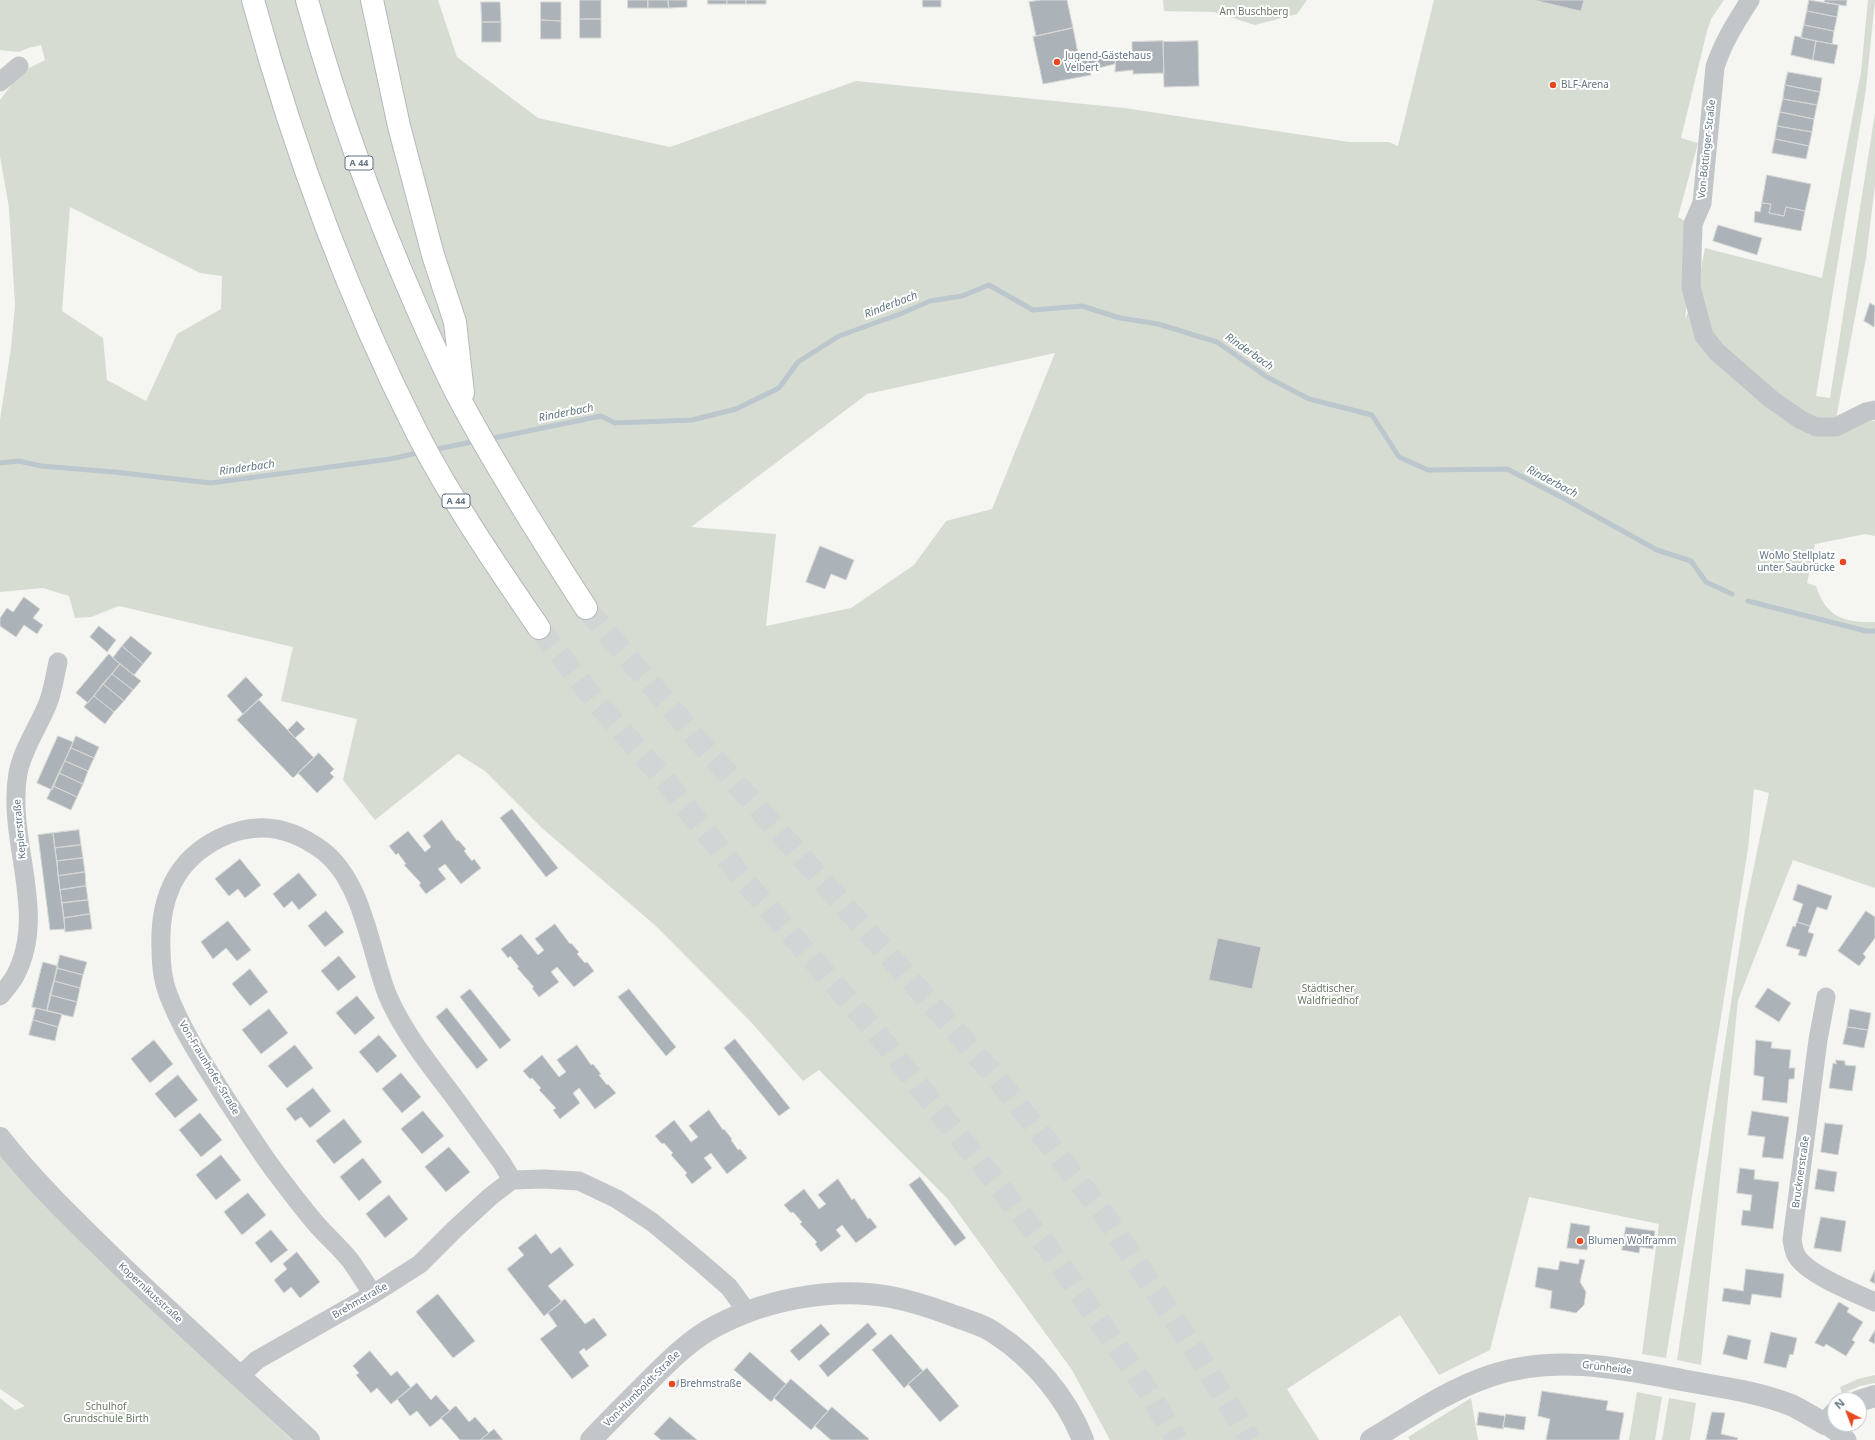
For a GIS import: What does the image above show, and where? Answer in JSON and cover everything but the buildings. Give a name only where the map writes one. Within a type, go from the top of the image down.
[{"type":"highway","name":"A 44","points":[[253,0],[272,68],[313,191],[349,288],[418,434],[495,564],[540,628]]},
{"type":"highway","name":"A 44","points":[[307,0],[322,55],[364,178],[400,270],[464,408],[542,542],[586,608]]},
{"type":"highway","points":[[372,0],[399,126],[433,255],[455,322],[464,408]]},
{"type":"street","name":"Von-Böttinger-Straße","points":[[1750,0],[1728,34],[1720,50],[1715,67],[1702,203],[1693,224],[1691,287],[1704,336],[1717,352],[1771,399],[1801,420],[1816,427],[1836,427],[1866,412],[1875,410]]},
{"type":"street","points":[[0,66],[18,66],[0,82]]},
{"type":"street","name":"Keplerstraße","points":[[0,996],[14,977],[26,946],[28,916],[16,802],[18,772],[29,743],[48,702],[58,662]]},
{"type":"street","name":"Von-Fraunhofer-Straße","points":[[373,1294],[349,1260],[316,1224],[273,1169],[198,1055],[180,1022],[167,992],[161,959],[160,928],[163,910],[168,893],[178,873],[190,857],[206,844],[232,831],[257,827],[275,828],[294,833],[324,852],[338,867],[360,908],[387,992],[399,1019],[424,1059],[489,1146],[512,1180]]},
{"type":"street","name":"Brucknerstraße","points":[[1826,997],[1818,1040],[1792,1240],[1795,1254],[1801,1262],[1810,1269],[1840,1286],[1875,1302]]},
{"type":"street","name":"Kopernikusstraße","points":[[0,1138],[33,1179],[56,1202],[147,1290],[309,1440]]},
{"type":"street","points":[[512,1180],[544,1179],[579,1181],[617,1199],[652,1222],[717,1277],[729,1288],[747,1312]]},
{"type":"street","name":"Brehmstraße","points":[[240,1376],[257,1360],[373,1294],[420,1264],[455,1229],[512,1180]]},
{"type":"street","name":"Von-Humboldt-Straße","points":[[591,1440],[671,1357],[707,1331],[747,1312],[774,1303],[802,1297],[831,1295],[890,1297],[919,1304],[971,1322],[995,1333],[1029,1361],[1057,1394],[1079,1430],[1083,1440]]},
{"type":"street","name":"Grünheide","points":[[1371,1440],[1444,1397],[1490,1376],[1533,1366],[1579,1364],[1636,1371],[1745,1391],[1791,1405],[1827,1425]]},
{"type":"street","name":"Grünheide","points":[[1836,1432],[1847,1440]]},
{"type":"green space","name":"Städtischer Waldfriedhof","points":[[0,0],[438,0],[457,57],[538,118],[670,147],[856,81],[1124,108],[1349,142],[1389,142],[1398,146],[1434,0],[1724,0],[1711,19],[1707,31],[1681,138],[1698,143],[1678,217],[1695,227],[1685,319],[1695,298],[1705,248],[1822,278],[1861,72],[1868,0],[1875,0],[1866,89],[1816,396],[1830,398],[1875,113],[1875,185],[1866,258],[1836,419],[1875,421],[1875,536],[1865,534],[1815,544],[1807,583],[1816,586],[1825,605],[1838,616],[1854,621],[1875,622],[1875,888],[1793,860],[1738,1000],[1701,1365],[1677,1360],[1745,910],[1769,793],[1754,789],[1748,849],[1666,1358],[1642,1354],[1659,1224],[1529,1197],[1490,1350],[1439,1375],[1400,1315],[1287,1389],[1319,1440],[1110,1440],[1072,1370],[947,1198],[819,1070],[803,1081],[751,1022],[657,927],[542,828],[485,771],[458,754],[375,820],[343,780],[357,719],[281,701],[293,647],[119,606],[91,617],[75,618],[69,596],[43,588],[0,592],[0,420],[11,348],[15,305],[9,208],[0,156],[0,100],[21,72],[45,60],[41,45],[19,52],[0,50]],"holes":[[[70,207],[200,273],[222,276],[221,309],[177,334],[146,401],[107,380],[103,338],[62,311]],[[1055,353],[992,509],[946,521],[914,565],[851,608],[766,626],[776,534],[691,527],[867,394]]]},
{"type":"green space","name":"Am Buschberg","points":[[1163,0],[1307,0],[1297,14],[1255,25],[1214,12],[1164,11]]},
{"type":"green space","name":"Schulhof Grundschule Birth","points":[[0,1150],[133,1289],[292,1440],[0,1440],[0,1398],[15,1410],[25,1406],[0,1389]]},
{"type":"green space","points":[[1875,1375],[1875,1383],[1860,1386],[1846,1392],[1841,1392],[1840,1387],[1858,1379]]},
{"type":"green space","points":[[1637,1392],[1662,1397],[1655,1440],[1629,1440]]},
{"type":"green space","points":[[1471,1398],[1478,1440],[1410,1440],[1408,1437]]},
{"type":"green space","points":[[1669,1398],[1696,1403],[1690,1440],[1662,1440]]},
{"type":"waterway","name":"Rinderbach","points":[[489,439],[601,416],[615,423],[692,420],[736,409],[779,388],[798,362],[839,336],[900,314],[930,301],[962,296],[989,285],[1033,310],[1082,306],[1120,318],[1158,324],[1217,342],[1267,377],[1309,399],[1372,415],[1399,457],[1428,470],[1507,469],[1657,550],[1691,561],[1706,582],[1732,594]]},
{"type":"waterway","name":"Rinderbach","points":[[432,450],[477,441]]},
{"type":"waterway","name":"Rinderbach","points":[[0,463],[19,461],[41,466],[114,472],[211,483],[390,459],[422,452]]},
{"type":"waterway","name":"Rinderbach","points":[[1748,601],[1866,631],[1875,631]]},
{"type":"tunnel","points":[[586,608],[704,747],[997,1078],[1102,1212],[1197,1353],[1250,1440]]},
{"type":"tunnel","points":[[539,628],[595,700],[668,784],[742,878],[875,1031],[1048,1248],[1146,1388],[1177,1440]]},
{"type":"place","name":"Jugend-Gästehaus Velbert","points":[[1057,62]]},
{"type":"place","name":"BLF-Arena","points":[[1553,85]]},
{"type":"place","name":"WoMo Stellplatz unter Saubrücke","points":[[1843,562]]},
{"type":"place","name":"Blumen Wolframm","points":[[1580,1241]]},
{"type":"place","name":"Brehmstraße","points":[[672,1384]]}]
